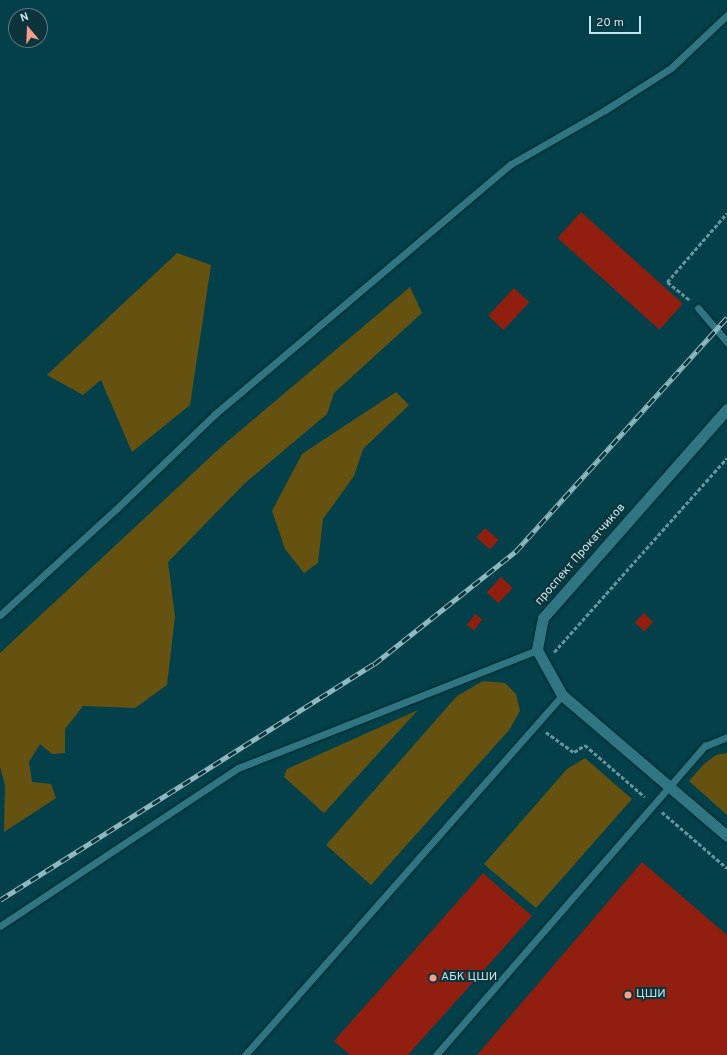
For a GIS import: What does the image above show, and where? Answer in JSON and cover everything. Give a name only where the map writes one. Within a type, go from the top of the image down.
[{"type":"street","name":"проспект Прокатчиков","points":[[537,650],[543,618],[727,409]]},
{"type":"street","points":[[537,650],[562,695],[727,836]]},
{"type":"lane","points":[[0,615],[116,509],[215,414],[511,164],[605,110],[671,68],[727,15]]},
{"type":"lane","points":[[698,308],[727,342]]},
{"type":"lane","points":[[0,926],[238,768],[537,650]]},
{"type":"lane","points":[[245,1055],[562,695]]},
{"type":"lane","points":[[436,1055],[704,746],[727,737]]},
{"type":"path","points":[[680,294],[667,282],[727,213]]},
{"type":"path","points":[[544,663],[727,458]]},
{"type":"path","points":[[535,725],[574,752],[585,745]]},
{"type":"shaded area","points":[[177,253],[211,265],[190,405],[132,452],[101,380],[83,395],[47,375]]},
{"type":"shaded area","points":[[410,287],[422,313],[334,393],[327,414],[245,483],[168,562],[175,617],[167,685],[135,708],[83,706],[65,729],[65,753],[52,754],[40,744],[29,762],[32,782],[51,784],[56,798],[4,832],[5,785],[0,767],[0,653],[221,447]]},
{"type":"shaded area","points":[[396,392],[409,405],[363,449],[354,476],[323,519],[318,563],[304,573],[285,549],[272,511],[302,454]]},
{"type":"shaded area","points":[[483,681],[505,683],[516,694],[520,711],[509,730],[371,885],[326,845],[457,696]]},
{"type":"shaded area","points":[[418,710],[324,813],[284,777],[287,769]]},
{"type":"shaded area","points":[[727,753],[727,815],[689,781],[704,764],[716,755]]},
{"type":"shaded area","points":[[585,758],[632,799],[536,908],[484,864],[567,769]]},
{"type":"building","points":[[581,212],[683,304],[659,330],[558,238]]},
{"type":"building","points":[[514,288],[529,302],[503,330],[488,316]]},
{"type":"building","points":[[485,528],[499,540],[490,550],[476,538]]},
{"type":"building","points":[[501,577],[513,588],[498,603],[487,592]]},
{"type":"building","points":[[644,613],[653,622],[644,631],[635,622]]},
{"type":"building","points":[[475,614],[482,619],[474,631],[467,625]]},
{"type":"building","name":"ЦШИ","points":[[642,862],[727,935],[727,1055],[477,1055]]},
{"type":"building","name":"АБК ЦШИ","points":[[483,873],[532,916],[408,1055],[350,1055],[334,1041]]},
{"type":"railway","points":[[0,900],[374,664],[515,552],[727,317]]},
{"type":"place","name":"АБК ЦШИ","points":[[433,978]]},
{"type":"place","name":"ЦШИ","points":[[628,995]]}]
